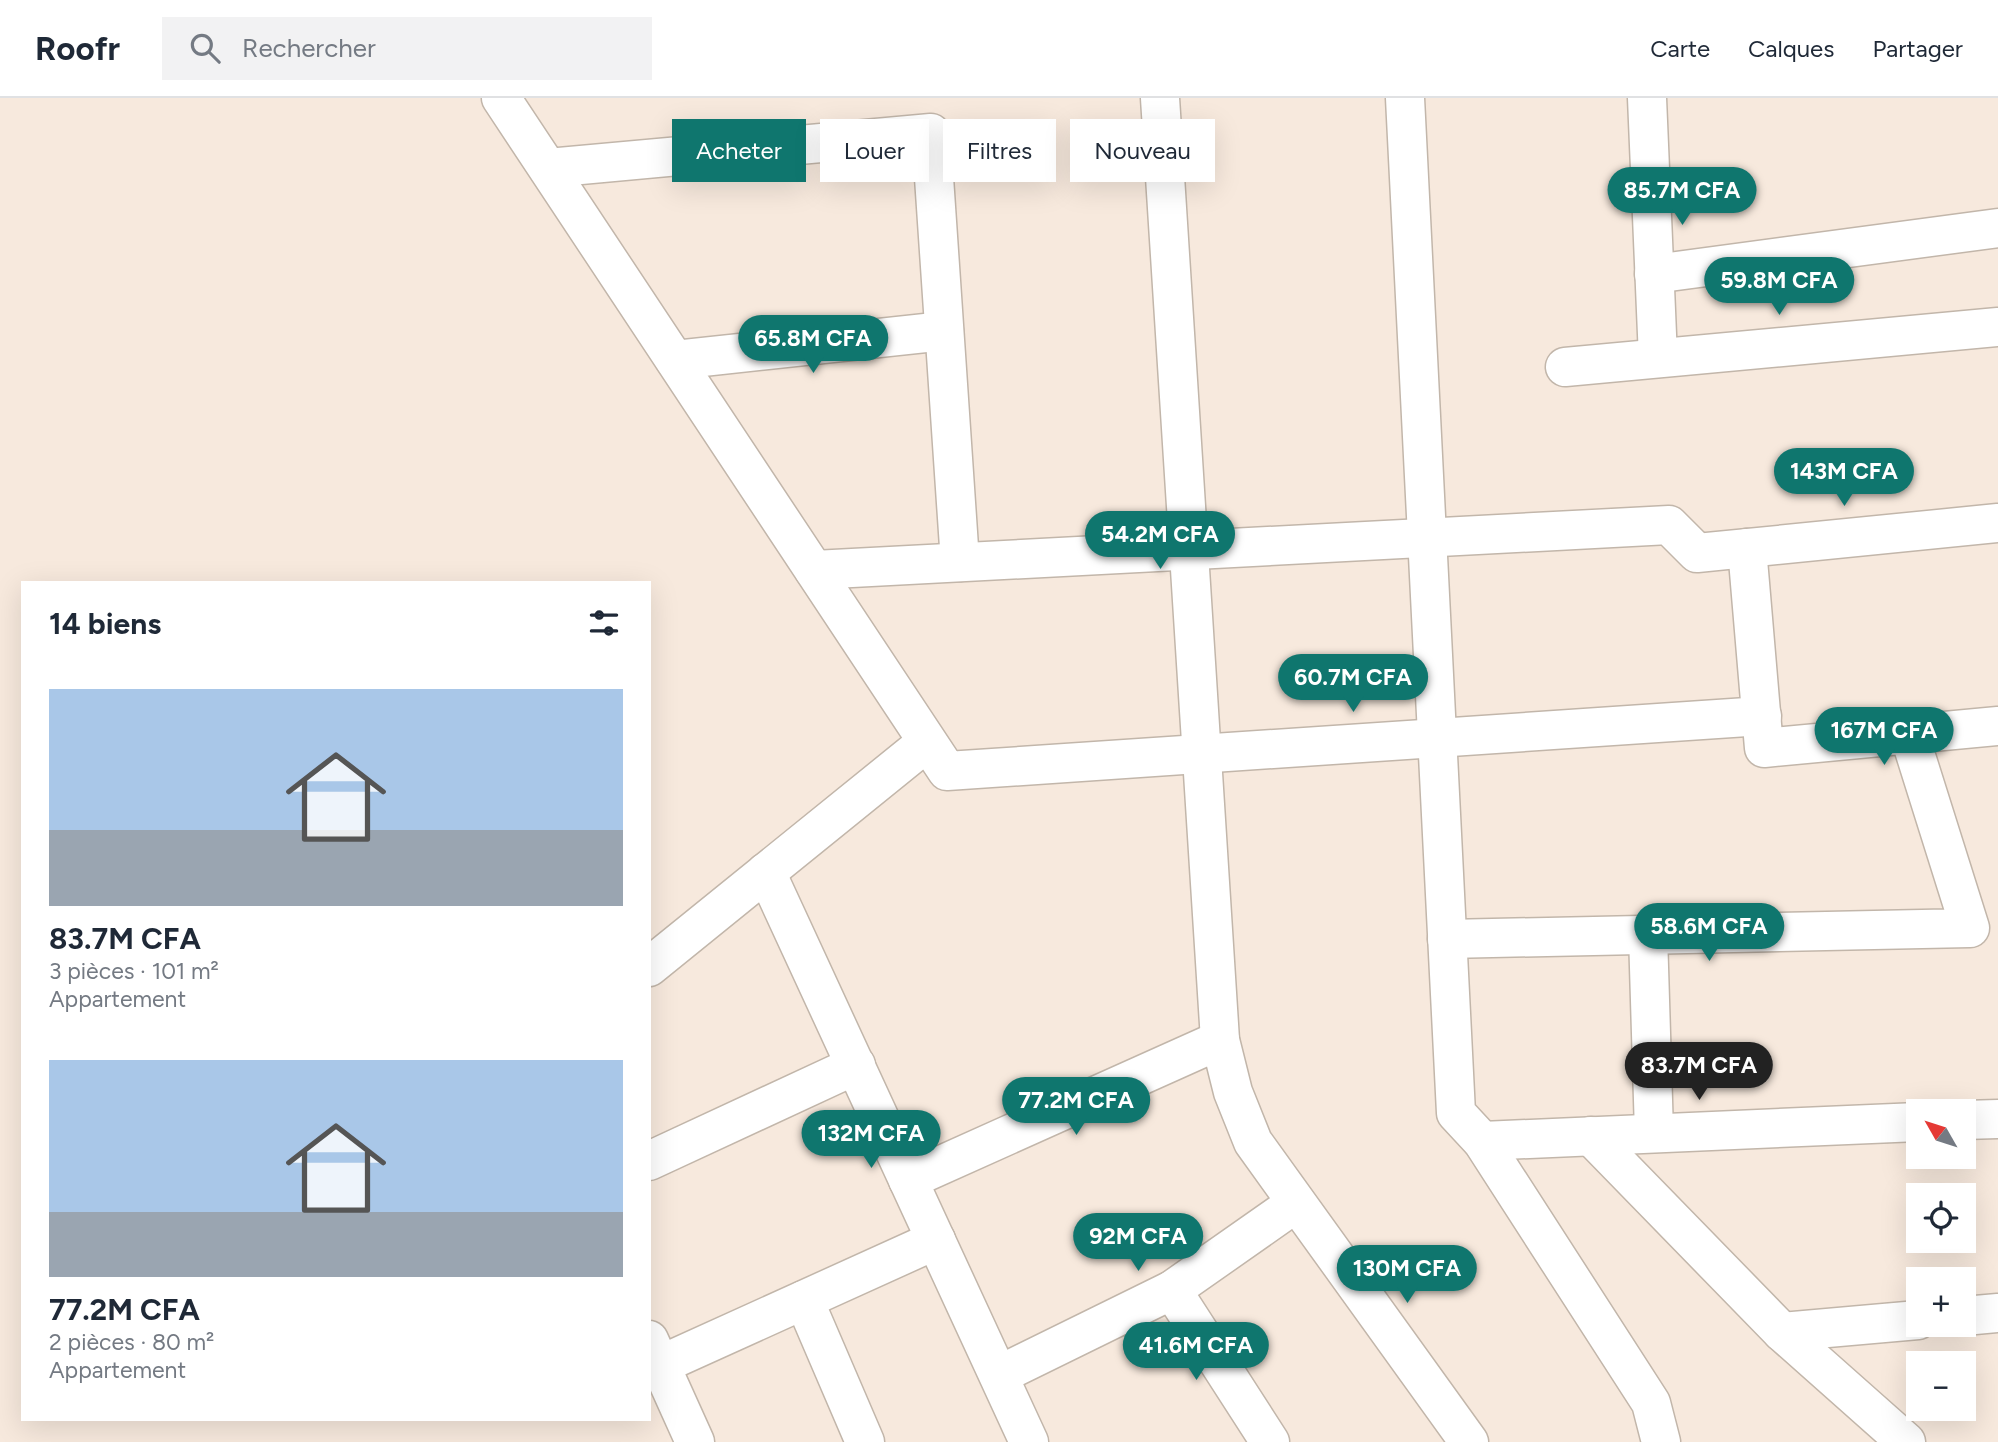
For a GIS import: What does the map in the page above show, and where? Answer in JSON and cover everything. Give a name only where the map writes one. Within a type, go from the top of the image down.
[{"type":"street","points":[[501,98],[947,771],[1762,716]]},
{"type":"street","points":[[1160,98],[1220,1040],[1233,1092],[1253,1142],[1469,1442]]},
{"type":"street","points":[[1405,98],[1456,1113],[1482,1140],[1651,1403],[1661,1442]]},
{"type":"street","points":[[1647,98],[1658,358]]},
{"type":"street","points":[[548,168],[930,132],[960,562]]},
{"type":"street","points":[[1654,274],[1998,228]]},
{"type":"street","points":[[1565,367],[1998,327]]},
{"type":"street","points":[[675,360],[944,331]]},
{"type":"street","points":[[814,570],[1669,525],[1697,553],[1998,523]]},
{"type":"street","points":[[1747,548],[1764,748],[1998,726]]},
{"type":"street","points":[[1447,939],[1970,928],[1909,734]]},
{"type":"street","points":[[651,965],[927,742]]},
{"type":"street","points":[[766,872],[1029,1442]]},
{"type":"street","points":[[1648,934],[1654,1133]]},
{"type":"street","points":[[908,1180],[1220,1040]]},
{"type":"street","points":[[651,1160],[856,1065]]},
{"type":"street","points":[[1976,1120],[1998,1119]]},
{"type":"street","points":[[1482,1140],[1906,1122]]},
{"type":"street","points":[[1591,1136],[1782,1332],[1906,1442]]},
{"type":"street","points":[[999,1375],[1172,1290],[1296,1203]]},
{"type":"street","points":[[695,1442],[655,1353],[804,1300],[936,1240]]},
{"type":"street","points":[[1172,1290],[1270,1442]]},
{"type":"street","points":[[804,1300],[865,1442]]},
{"type":"street","points":[[1976,1315],[1998,1313]]},
{"type":"street","points":[[1782,1332],[1906,1321]]}]
